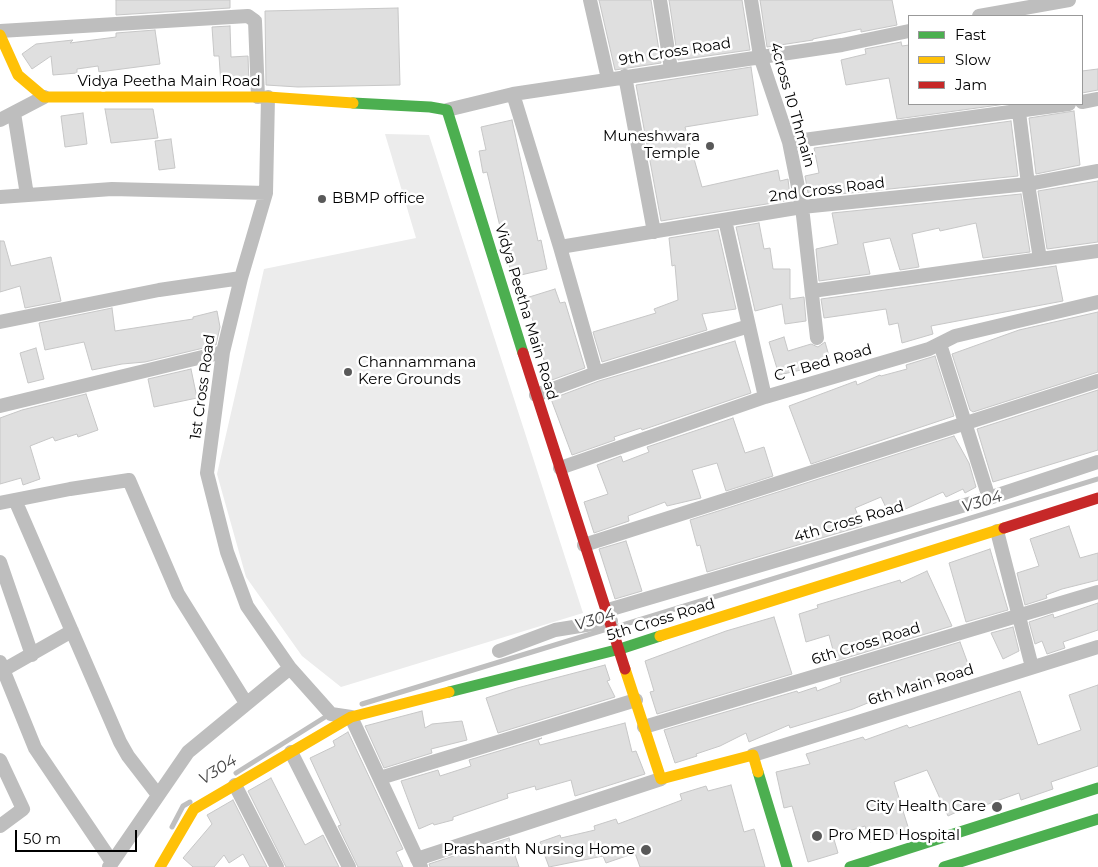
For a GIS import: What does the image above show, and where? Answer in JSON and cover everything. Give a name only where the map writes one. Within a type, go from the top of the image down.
[{"type":"street","points":[[590,0],[608,79]]},
{"type":"street","points":[[660,0],[671,70]]},
{"type":"street","name":"4cross 10 Thmain","points":[[750,0],[760,56],[789,142],[802,208],[817,338]]},
{"type":"street","points":[[982,15],[1000,9],[1069,0]]},
{"type":"street","name":"1st Cross Road","points":[[0,31],[248,16],[255,21],[263,97],[266,192],[241,278],[223,352],[208,473],[227,552],[247,606],[290,668],[331,714],[351,717]]},
{"type":"street","name":"9th Cross Road","points":[[447,110],[513,94],[842,45],[908,31]]},
{"type":"street","points":[[0,35],[18,75],[44,97],[0,120]]},
{"type":"street","points":[[625,76],[654,232]]},
{"type":"street","points":[[513,94],[596,373]]},
{"type":"street","name":"Vidya Peetha Main Road","points":[[44,97],[263,97],[387,106],[430,107],[447,110],[536,395],[584,545],[616,635],[661,779]]},
{"type":"street","points":[[1083,102],[1098,99]]},
{"type":"street","points":[[789,142],[1018,108],[1056,105]]},
{"type":"street","points":[[1018,108],[1040,259]]},
{"type":"street","points":[[14,113],[27,195]]},
{"type":"street","name":"2nd Cross Road","points":[[560,247],[802,208],[1028,184],[1098,171]]},
{"type":"street","points":[[0,197],[112,189],[266,192]]},
{"type":"street","points":[[724,220],[765,397]]},
{"type":"street","points":[[812,291],[1098,251]]},
{"type":"street","points":[[0,322],[159,290],[241,278]]},
{"type":"street","name":"C T Bed Road","points":[[560,468],[765,397],[929,349],[955,336],[1098,302]]},
{"type":"street","points":[[536,395],[596,373],[749,326]]},
{"type":"street","points":[[940,344],[989,498]]},
{"type":"street","points":[[0,406],[223,352]]},
{"type":"street","points":[[584,545],[1098,381]]},
{"type":"street","name":"4th Cross Road","points":[[499,651],[554,630],[610,618],[1098,462]]},
{"type":"street","points":[[0,503],[129,480],[178,594],[246,703]]},
{"type":"street","name":"5th Cross Road","points":[[160,867],[194,809],[351,717],[620,649],[1098,498]]},
{"type":"street","points":[[15,500],[120,742],[128,756],[158,795]]},
{"type":"street","points":[[997,530],[1032,667]]},
{"type":"street","points":[[0,562],[32,655]]},
{"type":"street","name":"6th Cross Road","points":[[644,727],[1098,592]]},
{"type":"street","points":[[72,631],[32,655],[1,668],[35,748],[111,865],[188,752],[290,668]]},
{"type":"street","name":"6th Main Road","points":[[753,755],[1098,647]]},
{"type":"street","points":[[380,778],[636,700]]},
{"type":"street","points":[[351,717],[418,863],[661,779],[753,755],[787,867]]},
{"type":"street","points":[[291,752],[349,867]]},
{"type":"street","points":[[0,760],[23,809],[0,826]]},
{"type":"street","points":[[235,785],[276,867]]},
{"type":"street","points":[[850,867],[1098,788]]},
{"type":"street","points":[[949,866],[1098,819]]},
{"type":"shaded area","name":"Channammana Kere Grounds","points":[[385,134],[429,135],[583,613],[341,687],[302,656],[246,577],[217,474],[264,269],[416,238]]},
{"type":"building","points":[[116,0],[230,0],[230,8],[116,15]]},
{"type":"building","points":[[599,0],[651,0],[661,63],[615,70]]},
{"type":"building","points":[[669,0],[742,0],[750,50],[678,60]]},
{"type":"building","points":[[760,0],[892,0],[897,25],[861,32],[861,29],[813,40],[767,47]]},
{"type":"building","points":[[398,8],[400,85],[298,87],[266,85],[265,11]]},
{"type":"building","points":[[230,26],[231,57],[248,56],[249,85],[221,85],[219,56],[214,56],[212,27]]},
{"type":"building","points":[[155,30],[160,64],[99,72],[98,66],[77,69],[77,73],[53,75],[51,56],[32,69],[22,54],[36,44],[73,40],[70,43],[116,37],[116,33]]},
{"type":"building","points":[[901,42],[902,46],[908,45],[908,105],[999,105],[897,119],[889,78],[846,85],[841,60],[866,54],[865,49]]},
{"type":"building","points":[[751,67],[758,115],[685,127],[702,187],[778,170],[780,181],[788,179],[790,197],[784,198],[785,201],[661,221],[636,85]]},
{"type":"building","points":[[1098,69],[1098,90],[1083,93],[1083,71]]},
{"type":"building","points":[[105,109],[153,109],[158,138],[111,143]]},
{"type":"building","points":[[1074,111],[1080,165],[1036,174],[1029,118]]},
{"type":"building","points":[[83,113],[87,144],[65,147],[61,116]]},
{"type":"building","points":[[512,120],[538,241],[541,240],[547,269],[512,277],[487,172],[483,173],[479,151],[486,150],[481,127]]},
{"type":"building","points":[[1011,121],[1018,176],[820,196],[819,191],[808,193],[805,176],[819,173],[814,148]]},
{"type":"building","points":[[171,139],[175,168],[159,170],[155,141]]},
{"type":"building","points":[[1098,181],[1098,242],[1047,249],[1038,191]]},
{"type":"building","points":[[1021,194],[1030,252],[983,258],[976,223],[940,231],[939,228],[912,234],[919,267],[900,270],[890,238],[863,243],[870,274],[819,281],[816,249],[838,244],[832,213]]},
{"type":"building","points":[[759,223],[764,249],[770,248],[773,269],[790,269],[790,299],[804,297],[806,321],[785,324],[782,304],[755,311],[736,227]]},
{"type":"building","points":[[718,230],[736,309],[702,314],[707,330],[602,362],[593,332],[656,313],[654,309],[678,300],[675,265],[672,266],[669,238]]},
{"type":"building","points":[[0,241],[4,241],[11,266],[51,257],[61,301],[25,308],[20,286],[0,292]]},
{"type":"building","points":[[1056,266],[1063,301],[931,326],[933,334],[902,343],[898,323],[889,325],[886,309],[824,318],[821,299]]},
{"type":"building","points":[[555,289],[560,303],[565,302],[585,368],[549,381],[540,344],[537,345],[532,329],[535,328],[526,298]]},
{"type":"building","points":[[112,308],[115,331],[193,319],[193,317],[217,311],[220,327],[216,345],[145,362],[92,370],[84,342],[45,350],[39,323]]},
{"type":"building","points":[[1098,312],[1098,372],[973,412],[970,410],[952,354],[1019,330]]},
{"type":"building","points":[[784,337],[788,351],[811,344],[818,347],[825,342],[831,363],[779,375],[769,342]]},
{"type":"building","points":[[735,341],[751,393],[642,430],[641,428],[614,437],[615,440],[572,455],[551,399],[599,381]]},
{"type":"building","points":[[36,348],[44,379],[28,383],[20,353]]},
{"type":"building","points":[[935,356],[954,416],[811,464],[789,406],[856,381],[857,385],[880,375],[907,369],[906,365]]},
{"type":"building","points":[[191,369],[197,398],[154,407],[148,379]]},
{"type":"building","points":[[1098,390],[1098,450],[993,482],[977,429]]},
{"type":"building","points":[[86,394],[98,430],[78,437],[77,434],[55,441],[53,437],[30,446],[40,479],[23,485],[21,478],[0,484],[0,418],[22,410]]},
{"type":"building","points":[[733,418],[745,453],[764,447],[773,476],[726,491],[717,463],[692,470],[701,498],[667,506],[665,502],[628,516],[629,521],[594,533],[584,502],[608,494],[597,465],[621,456],[623,462],[649,452],[647,447]]},
{"type":"building","points":[[954,436],[969,463],[976,487],[965,493],[963,489],[946,497],[943,492],[890,516],[881,497],[855,508],[862,526],[707,572],[700,545],[697,546],[690,520]]},
{"type":"building","points":[[1069,526],[1080,558],[1098,553],[1098,580],[1062,589],[1046,595],[1047,598],[1025,605],[1017,573],[1039,566],[1030,539]]},
{"type":"building","points":[[626,541],[642,591],[615,599],[599,549]]},
{"type":"building","points":[[990,549],[1008,610],[966,622],[949,563]]},
{"type":"building","points":[[927,571],[952,626],[836,661],[829,635],[806,642],[799,614],[818,608],[817,605],[900,580],[901,583]]},
{"type":"building","points":[[1098,603],[1098,630],[1063,642],[1065,648],[1047,654],[1042,641],[1035,644],[1029,622],[1053,614],[1054,618]]},
{"type":"building","points":[[774,617],[792,674],[657,714],[650,692],[654,691],[645,661],[726,631]]},
{"type":"building","points":[[1013,627],[1019,651],[1003,659],[991,633]]},
{"type":"building","points":[[960,642],[971,672],[955,680],[937,685],[936,681],[898,695],[897,691],[853,709],[790,728],[789,725],[749,742],[746,733],[720,746],[696,754],[697,756],[675,763],[664,730],[797,691],[798,693],[816,687],[817,691],[841,682],[840,678]]},
{"type":"building","points":[[605,665],[610,680],[607,681],[615,697],[498,733],[486,698]]},
{"type":"building","points":[[1098,685],[1098,766],[1051,782],[1053,789],[1021,800],[1019,793],[980,807],[978,802],[948,816],[927,770],[894,782],[909,830],[870,842],[865,826],[833,836],[838,853],[808,862],[792,806],[784,808],[776,772],[810,764],[806,754],[863,737],[865,740],[907,725],[909,728],[1020,691],[1038,745],[1081,730],[1069,695]]},
{"type":"building","points":[[422,711],[425,728],[432,724],[462,721],[467,740],[431,749],[432,753],[384,768],[365,726]]},
{"type":"building","points":[[625,723],[632,752],[636,751],[645,774],[575,796],[571,780],[536,790],[535,786],[507,794],[508,798],[453,817],[453,820],[434,825],[433,823],[419,829],[401,781],[438,770],[440,776],[471,766],[469,760],[542,738],[538,740],[540,745]]},
{"type":"building","points":[[348,732],[403,849],[396,852],[403,867],[358,867],[338,826],[341,825],[310,758],[335,746],[333,741]]},
{"type":"building","points":[[271,778],[305,845],[323,835],[339,867],[286,867],[248,791]]},
{"type":"building","points":[[731,785],[744,832],[754,829],[765,867],[640,867],[635,853],[606,863],[603,856],[549,867],[540,842],[560,835],[561,838],[595,830],[594,826],[616,819],[618,824],[682,800],[680,794],[706,786],[708,791]]},
{"type":"building","points":[[233,800],[267,867],[250,867],[243,854],[229,863],[224,855],[214,867],[193,867],[183,858],[212,824],[207,815]]},
{"type":"building","points":[[509,838],[519,867],[430,867],[429,864]]},
{"type":"waterway","name":"V304","points":[[616,627],[1098,479]]},
{"type":"waterway","name":"V304","points":[[362,704],[607,629]]},
{"type":"waterway","name":"V304","points":[[236,773],[330,714]]},
{"type":"waterway","name":"V304","points":[[172,827],[183,806],[190,802]]},
{"type":"traffic: fast","points":[[353,103],[430,107],[447,110],[523,353]]},
{"type":"traffic: fast","points":[[449,692],[620,649],[660,636]]},
{"type":"traffic: fast","points":[[758,772],[787,867]]},
{"type":"traffic: fast","points":[[850,867],[1098,788]]},
{"type":"traffic: fast","points":[[944,867],[1098,819]]},
{"type":"traffic: slow","points":[[0,35],[18,75],[44,97],[268,97],[353,103]]},
{"type":"traffic: slow","points":[[660,636],[1004,528]]},
{"type":"traffic: slow","points":[[625,669],[661,779],[753,755],[758,772]]},
{"type":"traffic: slow","points":[[160,867],[194,809],[351,717],[449,692]]},
{"type":"traffic: jam","points":[[523,353],[625,669]]},
{"type":"traffic: jam","points":[[1004,528],[1098,498]]},
{"type":"place","name":"Muneshwara Temple","points":[[710,146]]},
{"type":"place","name":"BBMP office","points":[[322,199]]},
{"type":"place","name":"Channammana Kere Grounds","points":[[348,372]]},
{"type":"place","name":"City Health Care","points":[[997,807]]},
{"type":"place","name":"Pro MED Hospital","points":[[817,836]]},
{"type":"place","name":"Prashanth Nursing Home","points":[[646,850]]}]
